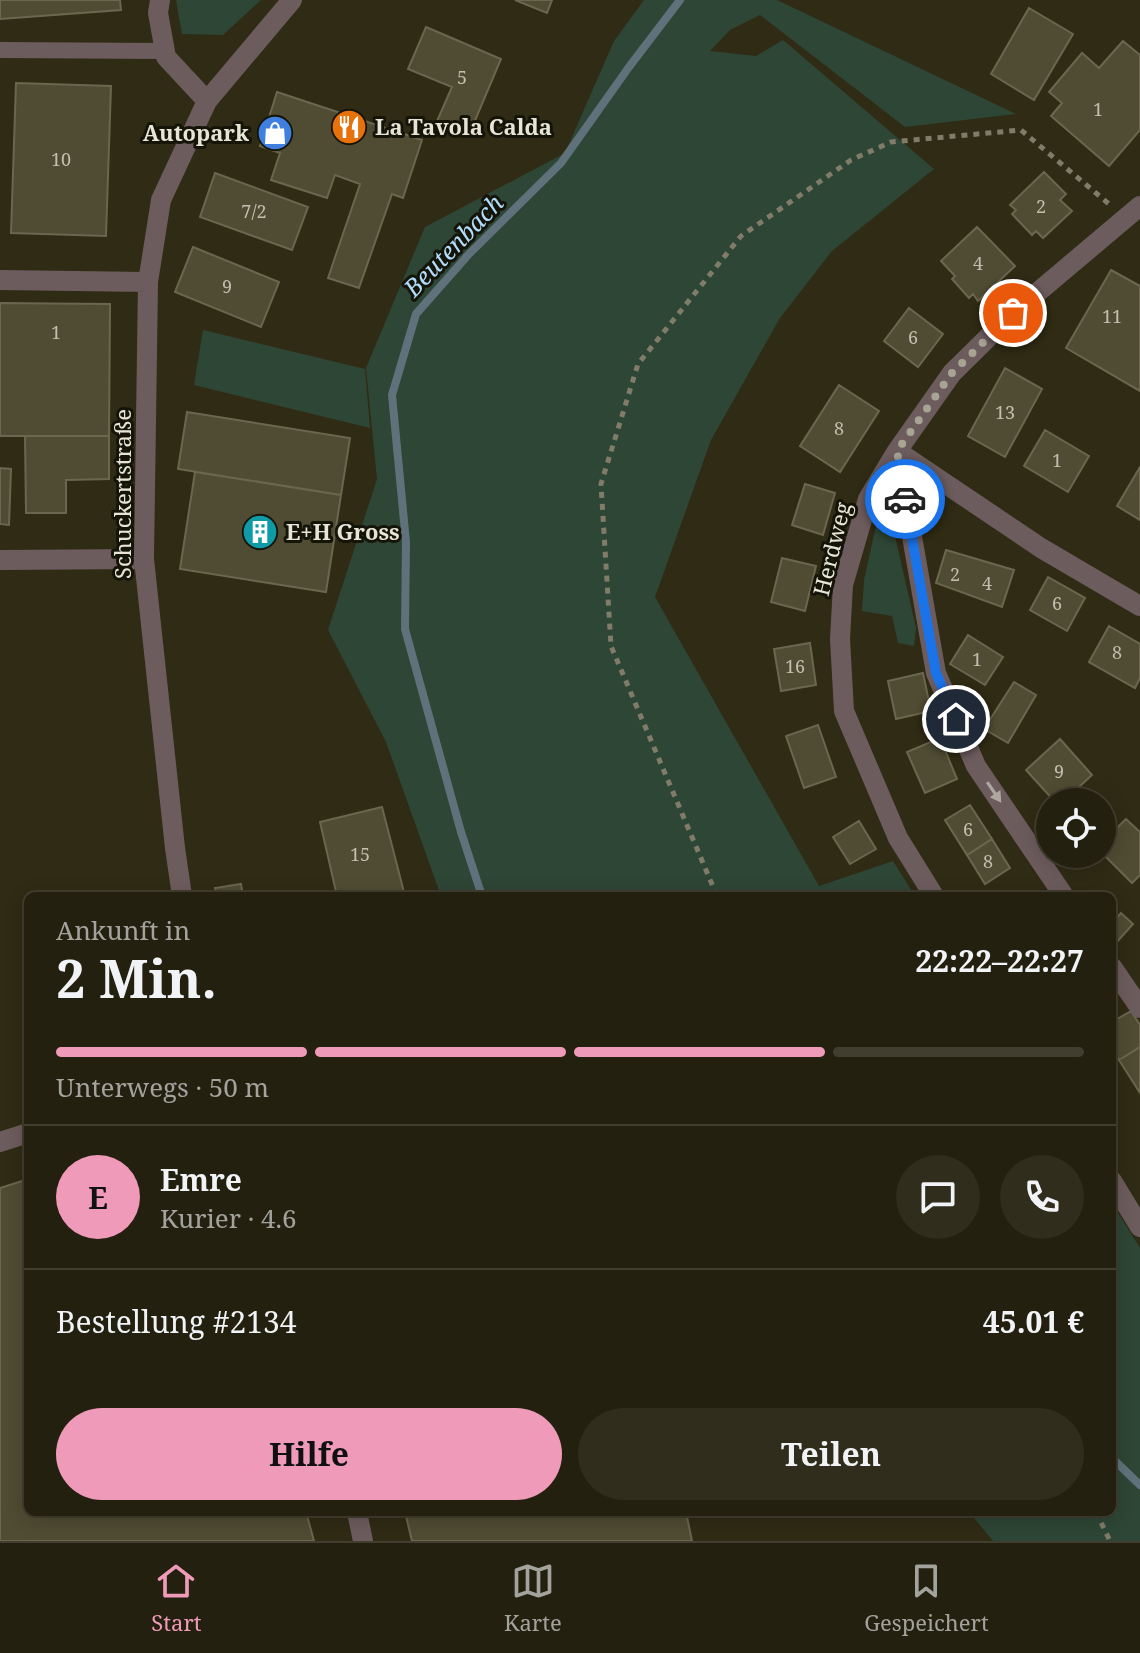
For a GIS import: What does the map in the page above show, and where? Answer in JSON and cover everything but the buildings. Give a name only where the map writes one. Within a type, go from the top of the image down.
[{"type":"street","points":[[160,0],[158,13],[166,57],[207,101]]},
{"type":"street","name":"Schuckertstraße","points":[[181,892],[144,559],[148,282],[161,200],[207,101],[292,0]]},
{"type":"street","name":"Herdweg","points":[[932,892],[898,838],[844,711],[840,639],[843,585],[868,499],[897,451],[952,373],[1013,313],[1133,212]]},
{"type":"street","points":[[0,280],[148,282]]},
{"type":"street","points":[[897,451],[1041,548],[1140,606]]},
{"type":"street","points":[[897,451],[936,673],[976,766],[1061,892]]},
{"type":"street","points":[[0,560],[144,559]]},
{"type":"street","points":[[1116,973],[1140,1008]]},
{"type":"street","points":[[0,1142],[24,1134]]},
{"type":"street","points":[[1116,1188],[1140,1227]]},
{"type":"street","points":[[358,1516],[363,1541]]},
{"type":"lane","points":[[0,50],[165,51]]},
{"type":"path","points":[[715,892],[611,646],[601,484],[638,364],[741,236],[851,160],[891,142],[1021,130],[1133,212]]},
{"type":"path","points":[[1098,1516],[1110,1541]]},
{"type":"green space","points":[[176,0],[261,0],[223,35],[182,34]]},
{"type":"green space","points":[[644,0],[777,0],[1016,114],[905,127],[760,15],[730,30],[710,51],[756,56],[783,40],[934,169],[832,251],[780,318],[711,440],[655,597],[819,886],[893,861],[912,892],[440,892],[386,742],[328,630],[377,479],[366,368],[425,227],[565,153],[614,41]]},
{"type":"green space","points":[[203,330],[365,369],[370,428],[194,385]]},
{"type":"green space","points":[[890,514],[916,628],[914,646],[898,643],[892,616],[862,611],[864,580],[878,517]]},
{"type":"green space","points":[[1116,1209],[1140,1248],[1140,1541],[993,1541],[972,1516],[1116,1516]]},
{"type":"waterway","name":"Beutenbach","points":[[481,892],[405,629],[406,542],[392,395],[416,314],[468,255],[561,163],[680,0]]},
{"type":"waterway","name":"Beutenbach","points":[[1116,1462],[1140,1485]]},
{"type":"way so far","points":[[905,499],[897,451],[952,373],[1013,313]]},
{"type":"place","name":"La Tavola Calda","points":[[349,127]]},
{"type":"place","name":"Autopark","points":[[275,133]]},
{"type":"place","name":"E+H Gross","points":[[260,532]]},
{"type":"route","points":[[905,499],[936,673],[956,719]]}]
